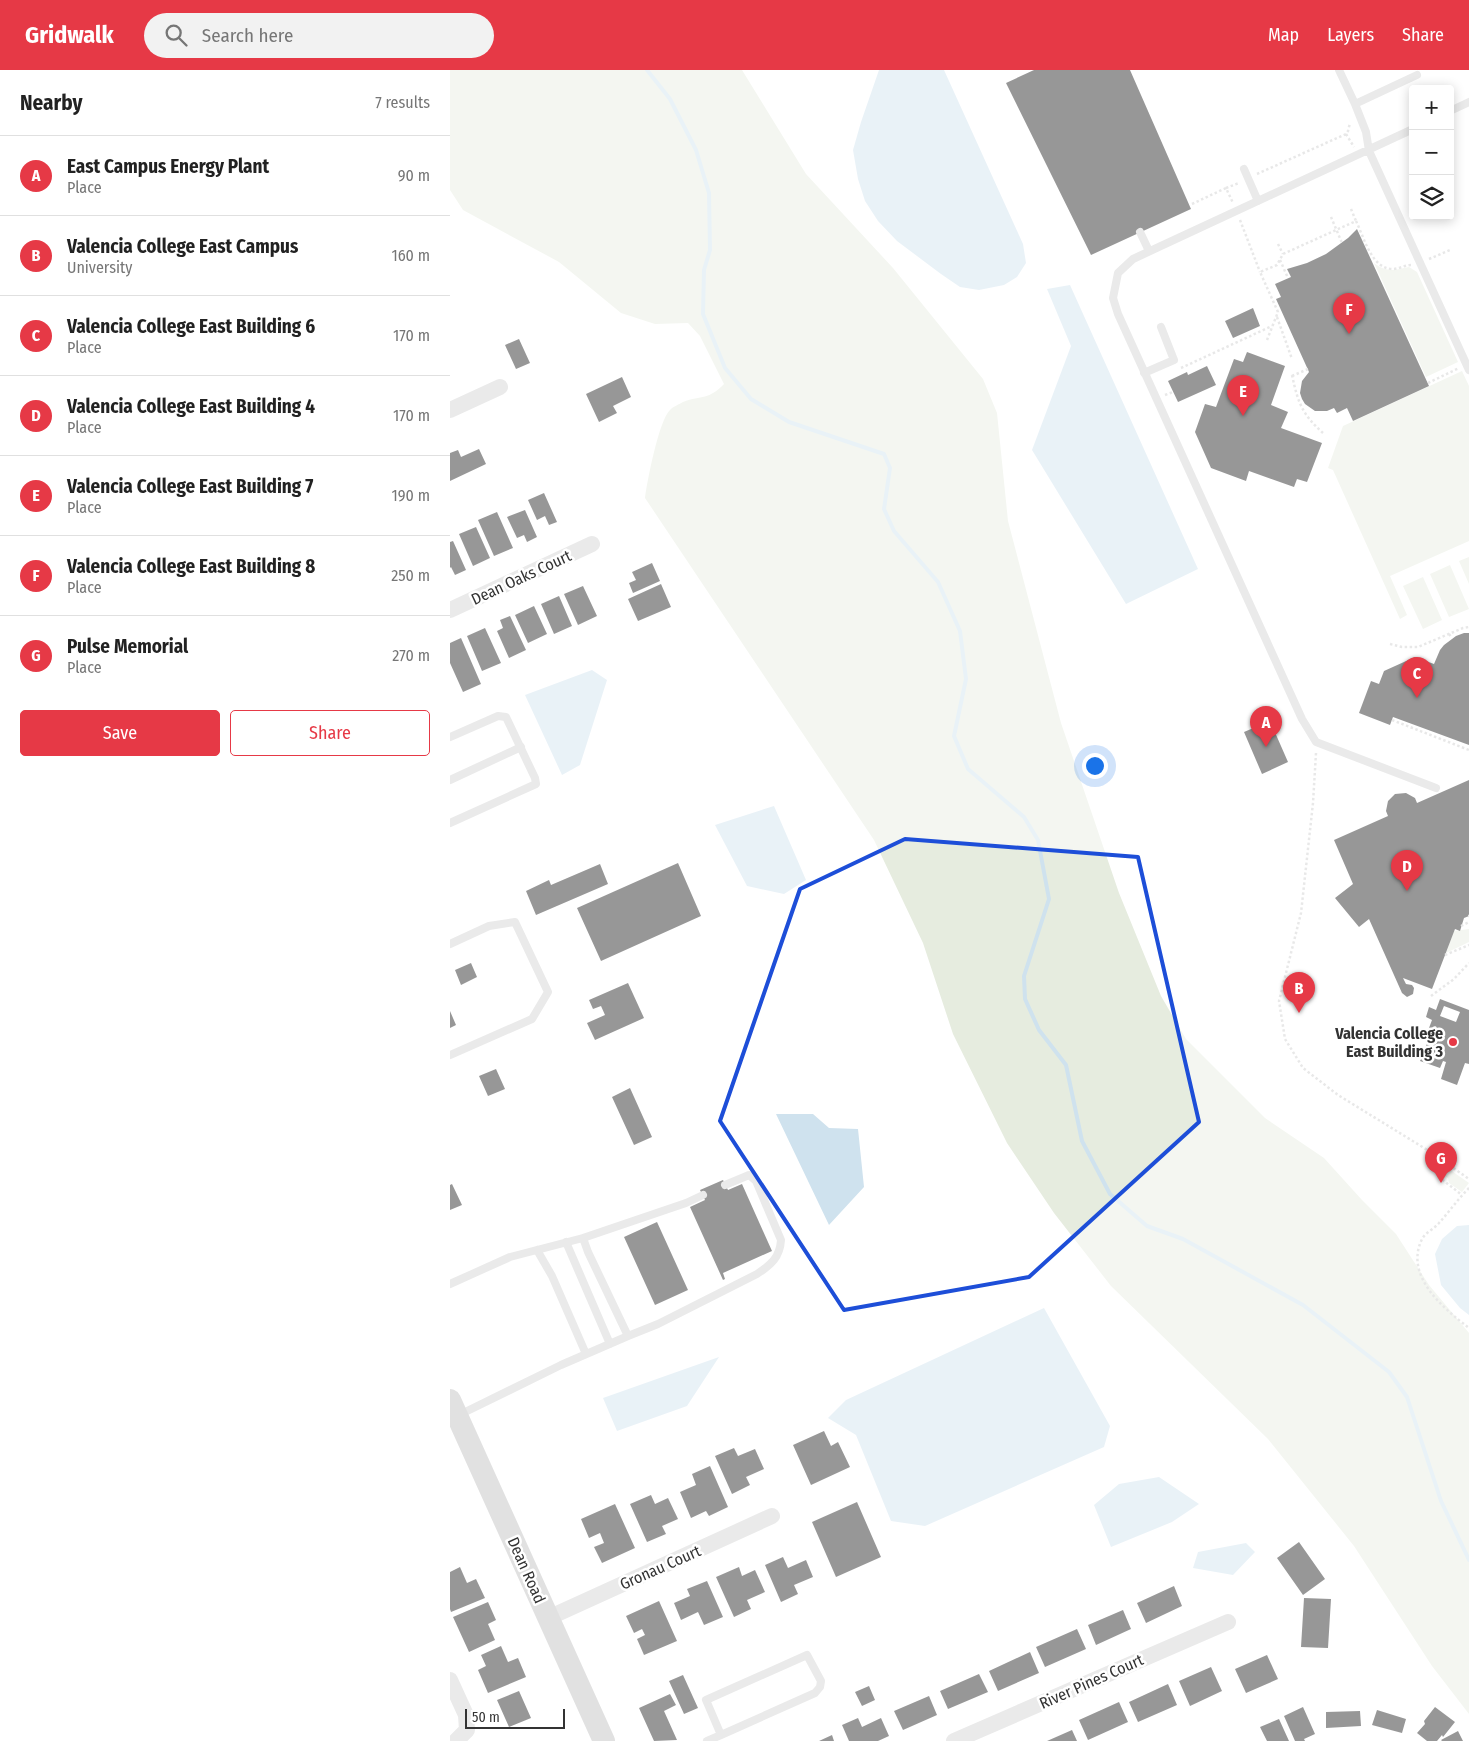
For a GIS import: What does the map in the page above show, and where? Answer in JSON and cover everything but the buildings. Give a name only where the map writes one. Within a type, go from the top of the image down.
[{"type":"main road","name":"Dean Road","points":[[454,1408],[604,1741]]},
{"type":"street","points":[[450,410],[500,387]]},
{"type":"street","name":"Dean Oaks Court","points":[[450,610],[592,544]]},
{"type":"street","name":"Gronau Court","points":[[548,1618],[772,1516]]},
{"type":"street","name":"River Pines Court","points":[[954,1741],[1228,1622]]},
{"type":"street","points":[[450,1680],[466,1715],[461,1735]]},
{"type":"lane","points":[[1339,70],[1355,104],[1366,132],[1369,151],[1416,264],[1466,368]]},
{"type":"lane","points":[[1355,104],[1417,75]]},
{"type":"lane","points":[[1454,109],[1469,102]]},
{"type":"lane","points":[[1409,132],[1133,259],[1118,273],[1113,298],[1144,373],[1302,719],[1316,742],[1436,788]]},
{"type":"lane","points":[[1244,169],[1258,201]]},
{"type":"lane","points":[[1140,232],[1149,251]]},
{"type":"lane","points":[[1144,373],[1174,360],[1161,327]]},
{"type":"lane","points":[[450,737],[498,716],[506,717],[535,778],[536,784],[450,822]]},
{"type":"lane","points":[[450,780],[521,748]]},
{"type":"lane","points":[[450,944],[489,926],[515,922],[548,992],[532,1019],[450,1056]]},
{"type":"lane","points":[[454,1408],[658,1324],[769,1267],[776,1259],[781,1247],[781,1240],[756,1181],[748,1175],[726,1185]]},
{"type":"lane","points":[[450,1284],[510,1257],[583,1238],[703,1195]]},
{"type":"lane","points":[[583,1238],[628,1336]]},
{"type":"lane","points":[[566,1242],[610,1344]]},
{"type":"lane","points":[[537,1250],[552,1276],[586,1354]]},
{"type":"lane","points":[[708,1741],[815,1693],[820,1687],[820,1681],[807,1655],[706,1700],[721,1735]]},
{"type":"path","points":[[1226,188],[1346,134],[1351,124],[1347,115]]},
{"type":"path","points":[[1351,209],[1374,259],[1391,269],[1416,264],[1450,250]]},
{"type":"path","points":[[1331,217],[1342,243]]},
{"type":"path","points":[[1292,359],[1277,316],[1278,312],[1260,272],[1277,265],[1283,254],[1356,221]]},
{"type":"path","points":[[1278,244],[1283,254]]},
{"type":"path","points":[[1280,260],[1288,278]]},
{"type":"path","points":[[1267,340],[1277,316]]},
{"type":"path","points":[[1176,371],[1273,325]]},
{"type":"path","points":[[1428,383],[1466,368]]},
{"type":"path","points":[[1308,369],[1292,375],[1301,407],[1309,420],[1323,434]]},
{"type":"path","points":[[1163,396],[1173,392]]},
{"type":"path","points":[[1390,644],[1402,647],[1418,647],[1463,628],[1469,628]]},
{"type":"path","points":[[1449,634],[1452,638]]},
{"type":"path","points":[[1392,720],[1469,750]]},
{"type":"path","points":[[1316,742],[1313,803],[1301,913],[1279,1001],[1285,1039],[1303,1068],[1338,1095],[1469,1179]]},
{"type":"path","points":[[1461,926],[1469,922]]},
{"type":"path","points":[[1445,955],[1469,945]]},
{"type":"path","points":[[1431,996],[1454,979],[1469,963]]},
{"type":"path","points":[[1443,1161],[1440,1178],[1462,1195]]},
{"type":"path","points":[[1469,1188],[1438,1224],[1423,1238],[1417,1254],[1419,1273],[1425,1284],[1455,1317],[1469,1328]]},
{"type":"highlighted area","points":[[905,839],[1138,857],[1199,1122],[1029,1277],[844,1310],[720,1121],[800,889]]},
{"type":"shaded area","points":[[450,70],[742,70],[806,174],[893,268],[983,379],[997,413],[1008,521],[1061,723],[1119,893],[1161,996],[1186,1039],[1265,1118],[1324,1158],[1396,1234],[1429,1285],[1469,1333],[1469,1714],[1432,1666],[1354,1546],[1268,1439],[1111,1286],[1054,1213],[1007,1143],[953,1034],[923,943],[874,840],[645,498],[658,438],[670,410],[683,402],[714,393],[724,384],[700,336],[688,323],[655,324],[621,313],[559,262],[463,210],[450,190]]},
{"type":"shaded area","points":[[1374,263],[1383,268],[1395,270],[1409,267],[1417,272],[1458,362],[1426,377]]},
{"type":"shaded area","points":[[1462,371],[1469,386],[1469,541],[1390,576],[1407,615],[1400,619],[1333,470],[1328,468],[1343,426]]},
{"type":"shaded area","points":[[1469,557],[1469,584],[1459,561]]},
{"type":"shaded area","points":[[1450,565],[1469,609],[1449,617],[1430,574]]},
{"type":"shaded area","points":[[1423,577],[1442,620],[1423,629],[1403,586]]},
{"type":"shaded area","points":[[1469,929],[1469,942],[1446,953],[1454,931]]},
{"type":"shaded area","points":[[1446,1167],[1469,1183],[1462,1192],[1449,1183],[1448,1178],[1443,1175]]},
{"type":"water","points":[[879,70],[944,70],[1023,244],[1026,263],[1017,277],[1004,285],[979,290],[960,287],[897,241],[878,221],[865,201],[858,179],[853,150]]},
{"type":"water","points":[[1070,285],[1198,569],[1126,604],[1032,450],[1071,346],[1047,289]]},
{"type":"water","points":[[592,670],[607,680],[580,765],[562,775],[525,695]]},
{"type":"water","points":[[774,806],[806,880],[784,894],[747,886],[715,825]]},
{"type":"water","points":[[776,1114],[813,1114],[829,1128],[858,1129],[864,1187],[829,1225]]},
{"type":"water","points":[[1469,1225],[1469,1315],[1460,1308],[1441,1285],[1435,1254],[1442,1239],[1457,1226]]},
{"type":"water","points":[[1044,1308],[1110,1426],[1104,1447],[925,1526],[891,1521],[856,1435],[828,1418],[846,1400]]},
{"type":"water","points":[[719,1357],[687,1406],[617,1431],[603,1398]]},
{"type":"water","points":[[1159,1477],[1199,1504],[1172,1522],[1111,1547],[1094,1505],[1119,1484]]},
{"type":"water","points":[[1246,1543],[1255,1552],[1233,1575],[1193,1568],[1198,1552]]},
{"type":"waterway","points":[[647,70],[670,99],[696,150],[709,193],[710,250],[704,270],[703,314],[725,368],[751,399],[789,422],[884,454],[890,468],[884,509],[894,531],[938,582],[960,631],[966,679],[954,736],[968,769],[1024,817],[1038,840],[1049,899],[1024,976],[1025,999],[1039,1030],[1066,1065],[1082,1141],[1110,1194],[1147,1226],[1183,1239],[1303,1305],[1389,1372],[1407,1397],[1441,1501],[1469,1560]]},
{"type":"place","name":"Valencia College East Building 8","points":[[1349,334]]},
{"type":"place","name":"Valencia College East Building 7","points":[[1243,416]]},
{"type":"place","name":"Valencia College East Building 6","points":[[1417,698]]},
{"type":"place","name":"East Campus Energy Plant","points":[[1266,747]]},
{"type":"place","name":"Valencia College East Building 4","points":[[1407,891]]},
{"type":"place","name":"Valencia College East Campus","points":[[1299,1013]]},
{"type":"place","name":"Valencia College East Building 3","points":[[1453,1042]]},
{"type":"place","name":"Pulse Memorial","points":[[1441,1183]]}]
